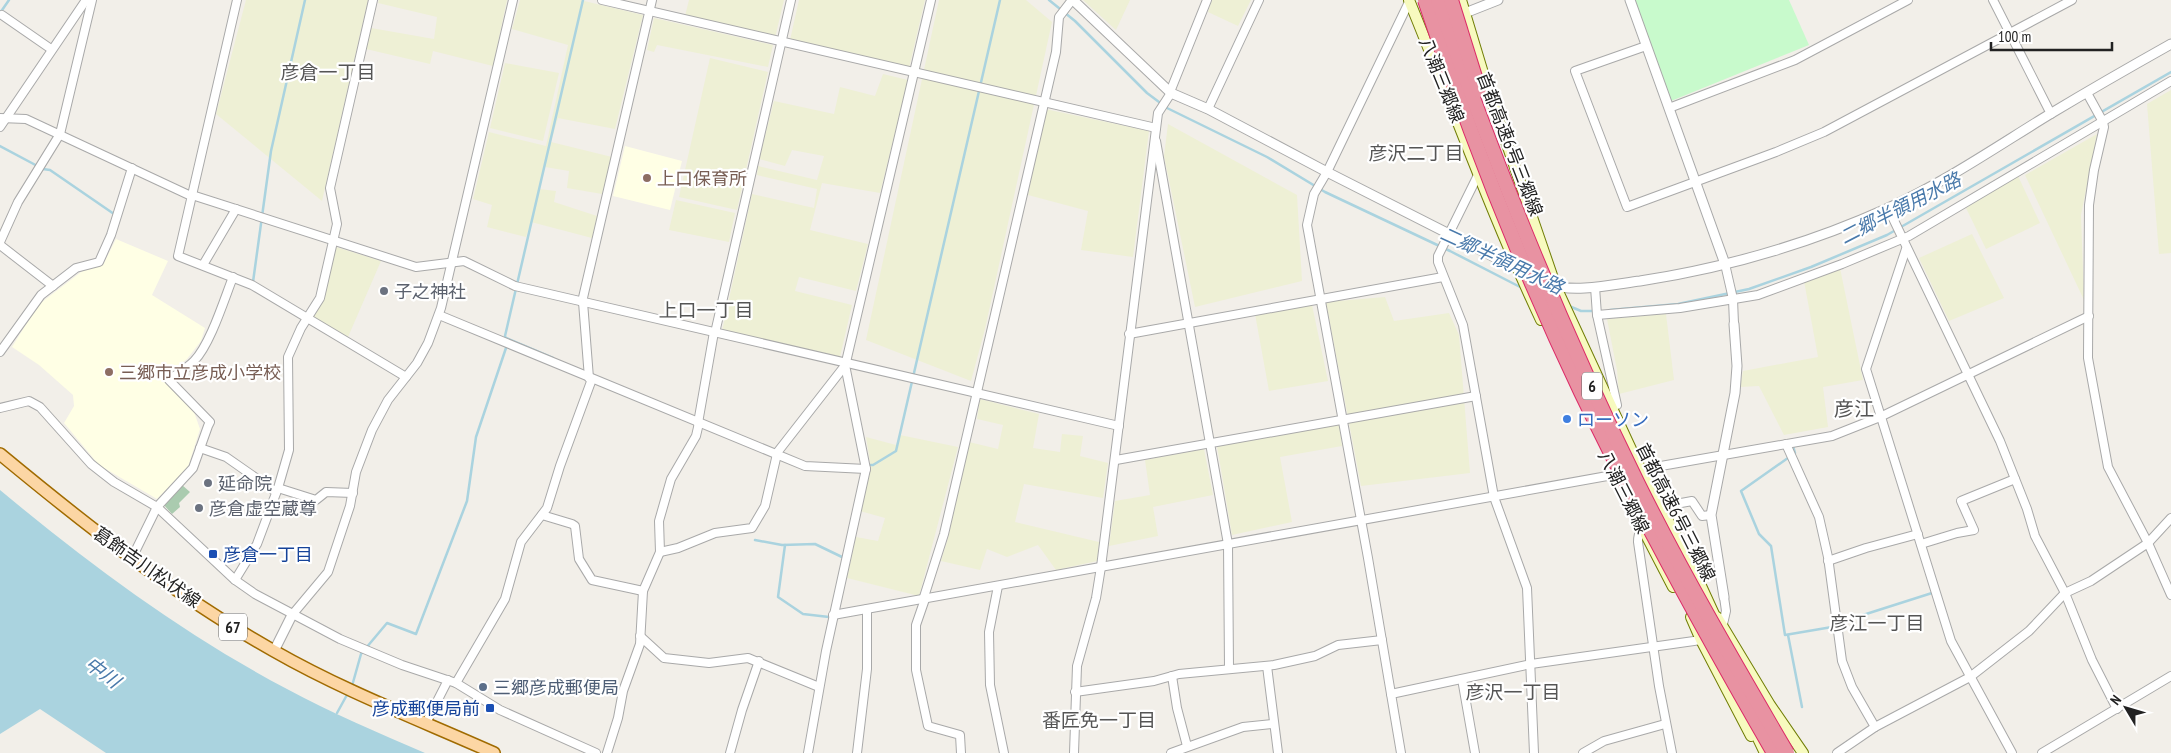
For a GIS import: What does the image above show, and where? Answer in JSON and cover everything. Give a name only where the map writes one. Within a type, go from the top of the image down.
[{"type":"highway","name":"首都高速6号三郷線","points":[[1425,0],[1443,54],[1524,263],[1581,391],[1650,529],[1774,753]]},
{"type":"highway","name":"首都高速6号三郷線","points":[[1438,0],[1469,89],[1524,233],[1638,483],[1690,582],[1787,753]]},
{"type":"highway","points":[[1451,0],[1511,185],[1524,233]]},
{"type":"main road","name":"八潮三郷線","points":[[1409,0],[1516,268],[1587,418],[1642,528],[1765,753]]},
{"type":"main road","name":"八潮三郷線","points":[[1461,0],[1556,287],[1610,407],[1724,635],[1794,753]]},
{"type":"main road","name":"葛飾吉川松伏線","points":[[0,454],[101,536],[197,603],[274,651],[347,688],[494,753]]},
{"type":"main road","points":[[1689,612],[1701,640],[1759,753]]},
{"type":"main road","points":[[1714,612],[1723,624],[1770,705],[1802,753]]},
{"type":"street","points":[[0,127],[3,118],[86,0]]},
{"type":"street","points":[[53,286],[0,243],[18,202],[60,134],[92,0]]},
{"type":"street","points":[[237,0],[178,256],[252,285],[406,377]]},
{"type":"street","points":[[235,580],[257,544],[277,490],[289,450],[288,357],[301,328],[320,298],[334,240],[337,224],[330,188],[374,0]]},
{"type":"street","points":[[274,651],[292,615],[328,572],[353,493],[356,472],[376,419],[428,343],[439,315],[453,262],[513,0]]},
{"type":"street","points":[[602,0],[1044,102],[1155,130]]},
{"type":"street","points":[[456,683],[505,599],[521,542],[548,508],[590,378],[582,302],[652,0]]},
{"type":"street","points":[[606,753],[640,644],[643,591],[660,552],[659,520],[671,479],[696,436],[715,332],[791,0]]},
{"type":"street","points":[[808,753],[833,616],[866,469],[846,363],[931,0]]},
{"type":"street","points":[[968,753],[961,753],[960,735],[928,726],[916,670],[916,625],[944,534],[1056,52],[1059,17],[1072,0],[1171,92],[1208,109],[1448,235],[1556,287],[1595,287],[1657,278],[1725,264],[1798,244],[1888,208],[1943,180],[2171,44]]},
{"type":"street","points":[[1074,753],[1077,666],[1096,598],[1102,567],[1155,130],[1159,110],[1171,92],[1207,0]]},
{"type":"street","points":[[1208,109],[1259,0]]},
{"type":"street","points":[[1400,753],[1362,520],[1307,225],[1315,192],[1327,172],[1409,0]]},
{"type":"street","points":[[1462,131],[1475,100],[1474,91],[1452,26],[1454,20],[1464,12],[1498,0]]},
{"type":"street","points":[[1630,0],[1725,264],[1733,299],[1736,379],[1723,455],[1710,515],[1726,611],[1723,624]]},
{"type":"street","points":[[1669,108],[1794,60],[1908,0]]},
{"type":"street","points":[[1993,0],[2051,114]]},
{"type":"street","points":[[1646,46],[1574,71],[1627,207],[1824,132],[2072,0]]},
{"type":"street","points":[[2,15],[52,49]]},
{"type":"street","points":[[1597,315],[1680,308],[1758,295],[1842,264],[1902,239],[2103,122],[2171,80]]},
{"type":"street","points":[[2087,93],[2103,122],[2103,134],[2094,170],[2089,205],[2088,358],[2108,467],[2148,543],[2171,595]]},
{"type":"street","points":[[3,118],[26,118],[192,196],[416,266],[464,262],[515,286],[1119,426]]},
{"type":"street","points":[[1501,124],[1479,174],[1438,256],[1443,277],[1463,324],[1494,497],[1527,588],[1534,753]]},
{"type":"street","points":[[1155,130],[1228,544],[1229,668]]},
{"type":"street","points":[[0,352],[42,295],[76,268],[99,262],[112,235],[132,168]]},
{"type":"street","points":[[1888,208],[1906,249],[2000,441],[2035,536],[2065,593],[2092,660],[2117,709]]},
{"type":"street","points":[[203,265],[236,209]]},
{"type":"street","points":[[1906,249],[1866,369],[1951,641],[2012,753]]},
{"type":"street","points":[[132,558],[156,507],[190,472],[210,422],[169,380],[193,362],[206,344],[233,277]]},
{"type":"street","points":[[1130,334],[1443,277]]},
{"type":"street","points":[[1587,418],[1589,408],[1601,402],[1610,407],[1617,405],[1597,315],[1595,287]]},
{"type":"street","points":[[439,315],[805,466],[866,469]]},
{"type":"street","points":[[833,616],[1832,436],[1880,417],[2089,316]]},
{"type":"street","points":[[660,552],[678,548],[715,533],[752,528],[765,506],[776,454],[846,363]]},
{"type":"street","points":[[1116,460],[1476,396]]},
{"type":"street","points":[[0,408],[22,402],[34,403],[40,407],[91,464],[114,482],[156,507],[235,580],[255,594],[292,615],[377,655],[456,683],[513,716],[596,753]]},
{"type":"street","points":[[1786,444],[1819,517],[1828,561],[1842,661],[1852,687],[1875,727]]},
{"type":"street","points":[[200,448],[226,457],[277,490],[316,500],[326,492],[353,493]]},
{"type":"street","points":[[1921,544],[1974,530],[1961,501],[2015,479]]},
{"type":"street","points":[[1672,753],[1665,724],[1638,534],[1642,528],[1661,518],[1661,509],[1692,501],[1702,516],[1710,515]]},
{"type":"street","points":[[542,515],[575,526],[579,559],[592,580],[643,591]]},
{"type":"street","points":[[1837,753],[1875,727],[1970,677],[2029,631],[2065,593],[2091,581],[2148,543],[2171,518]]},
{"type":"street","points":[[1828,561],[1866,548],[1918,534]]},
{"type":"street","points":[[998,586],[990,627],[990,685],[1004,753]]},
{"type":"street","points":[[857,753],[867,669],[868,609]]},
{"type":"street","points":[[640,636],[664,658],[670,660],[717,662],[748,658],[819,687]]},
{"type":"street","points":[[1076,692],[1229,668],[1267,666],[1316,656],[1338,645],[1382,640]]},
{"type":"street","points":[[1391,694],[1531,664],[1701,640]]},
{"type":"street","points":[[730,753],[759,661]]},
{"type":"street","points":[[1267,666],[1278,753]]},
{"type":"street","points":[[1172,676],[1177,708],[1188,746]]},
{"type":"street","points":[[2042,753],[2171,676]]},
{"type":"street","points":[[1462,679],[1475,753]]},
{"type":"street","points":[[426,723],[448,680]]},
{"type":"street","points":[[1170,753],[1243,727],[1273,724]]},
{"type":"street","points":[[1583,753],[1604,741],[1665,724]]},
{"type":"shaded area","points":[[246,0],[368,0],[322,201],[216,114]]},
{"type":"shaded area","points":[[379,0],[507,0],[493,66],[433,51],[430,64],[366,49],[371,28],[434,39],[437,17],[378,3]]},
{"type":"shaded area","points":[[520,0],[580,0],[643,15],[615,129],[558,118],[551,142],[612,157],[602,194],[567,188],[569,171],[545,167],[539,189],[556,191],[554,202],[597,216],[592,238],[531,222],[526,237],[487,227],[492,205],[473,199],[489,132],[546,146],[568,45],[512,29]]},
{"type":"shaded area","points":[[689,0],[784,0],[775,38],[685,16]]},
{"type":"shaded area","points":[[799,0],[925,0],[909,68],[790,40]]},
{"type":"shaded area","points":[[939,0],[1026,0],[1052,22],[985,329],[971,381],[866,340]]},
{"type":"shaded area","points":[[1083,0],[1130,0],[1116,30]]},
{"type":"shaded area","points":[[1212,0],[1251,0],[1238,26],[1208,12]]},
{"type":"shaded area","points":[[654,18],[773,45],[768,67],[657,45],[654,52],[647,50]]},
{"type":"shaded area","points":[[710,58],[768,72],[737,210],[679,197]]},
{"type":"shaded area","points":[[505,63],[559,73],[543,141],[490,128]]},
{"type":"shaded area","points":[[883,74],[908,80],[880,193],[822,183],[810,230],[868,244],[856,291],[799,277],[795,291],[852,305],[840,357],[722,331],[752,194],[814,208],[817,189],[757,175],[758,166],[817,180],[824,156],[792,150],[785,166],[759,159],[774,101],[834,114],[840,87],[875,96]]},
{"type":"shaded area","points":[[2171,90],[2171,253],[2159,254],[2147,104]]},
{"type":"shaded area","points":[[1045,109],[1149,131],[1133,257],[1081,250],[1088,211],[1028,195]]},
{"type":"shaded area","points":[[1168,124],[1297,195],[1302,281],[1195,307],[1164,156]]},
{"type":"shaded area","points":[[2097,134],[2081,215],[2084,300],[2025,175]]},
{"type":"shaded area","name":"上口保育所","points":[[625,146],[682,161],[670,210],[613,196]]},
{"type":"shaded area","points":[[2018,176],[2040,223],[1986,249],[1966,208]]},
{"type":"shaded area","points":[[676,200],[735,213],[729,242],[669,230]]},
{"type":"shaded area","points":[[1972,234],[2004,298],[1949,321],[1919,258]]},
{"type":"shaded area","name":"三郷市立彦成小学校","points":[[116,239],[168,261],[152,295],[205,328],[201,341],[187,359],[163,378],[193,409],[200,429],[188,467],[157,499],[99,465],[64,423],[74,406],[73,395],[39,365],[12,347],[38,305],[85,269],[103,265]]},
{"type":"shaded area","points":[[336,247],[381,261],[348,337],[313,317],[324,297]]},
{"type":"shaded area","points":[[1840,268],[1863,380],[1823,387],[1828,427],[1784,435],[1759,386],[1740,387],[1743,371],[1818,357],[1804,281]]},
{"type":"shaded area","points":[[1385,297],[1394,321],[1449,313],[1459,335],[1470,473],[1361,486],[1326,302]]},
{"type":"shaded area","points":[[1312,305],[1328,381],[1269,391],[1255,314]]},
{"type":"shaded area","points":[[1666,314],[1674,380],[1619,394],[1617,370],[1607,319]]},
{"type":"shaded area","points":[[980,399],[1039,414],[1033,448],[1060,452],[1062,434],[1083,436],[1080,456],[1108,463],[1103,498],[1024,484],[1015,522],[1099,542],[1097,561],[1056,570],[1038,545],[1007,557],[987,549],[980,570],[941,561],[948,538],[969,442],[998,449],[1003,425],[977,419]]},
{"type":"shaded area","points":[[1339,423],[1342,446],[1280,457],[1292,522],[1232,535],[1217,446]]},
{"type":"shaded area","points":[[900,435],[958,447],[919,596],[847,578],[856,537],[878,541],[885,518],[860,511],[871,468],[866,437],[896,445]]},
{"type":"shaded area","points":[[1204,449],[1213,495],[1153,507],[1158,536],[1109,546],[1115,501],[1150,495],[1145,460]]},
{"type":"shaded area","points":[[182,485],[190,492],[179,503],[180,507],[172,514],[163,504]]},
{"type":"green space","points":[[1634,0],[1789,0],[1809,45],[1671,101]]},
{"type":"water","name":"中川","points":[[0,490],[68,545],[138,597],[248,668],[304,698],[425,753],[106,753],[40,709],[0,734]]},
{"type":"waterway","points":[[0,13],[9,0]]},
{"type":"waterway","points":[[253,282],[271,151],[305,0]]},
{"type":"waterway","points":[[506,340],[505,336],[583,0]]},
{"type":"waterway","points":[[867,465],[873,465],[896,451],[1000,0]]},
{"type":"waterway","name":"二郷半領用水路","points":[[1049,0],[1075,21],[1147,93],[1167,108],[1267,157],[1325,192],[1450,251],[1524,289]]},
{"type":"waterway","name":"二郷半領用水路","points":[[1610,310],[1678,304],[1749,289],[1811,267],[1887,235],[2171,72]]},
{"type":"waterway","points":[[0,146],[43,169],[50,170],[114,214]]},
{"type":"waterway","name":"二郷半領用水路","points":[[1569,306],[1581,311],[1595,311]]},
{"type":"waterway","points":[[506,338],[553,358]]},
{"type":"waterway","points":[[352,686],[361,654],[387,623],[416,634],[467,501],[476,437],[507,345]]},
{"type":"waterway","points":[[1793,446],[1795,453],[1741,491],[1759,534],[1771,546],[1785,635],[1832,627],[1841,622],[1932,593]]},
{"type":"waterway","points":[[755,540],[782,545],[815,544],[842,557]]},
{"type":"waterway","points":[[785,545],[778,597],[803,614],[829,617]]},
{"type":"waterway","points":[[1788,635],[1802,707]]},
{"type":"waterway","points":[[337,713],[348,693]]},
{"type":"place","name":"上口保育所","points":[[647,178]]},
{"type":"place","name":"子之神社","points":[[384,291]]},
{"type":"place","name":"三郷市立彦成小学校","points":[[109,372]]},
{"type":"place","name":"ローソン","points":[[1567,419]]},
{"type":"place","name":"延命院","points":[[208,483]]},
{"type":"place","name":"彦倉虚空蔵尊","points":[[199,508]]},
{"type":"place","name":"彦倉一丁目","points":[[213,554]]},
{"type":"place","name":"三郷彦成郵便局","points":[[483,687]]},
{"type":"place","name":"彦成郵便局前","points":[[490,708]]},
{"type":"district","name":"彦倉一丁目","points":[[328,72]]},
{"type":"district","name":"彦沢二丁目","points":[[1416,153]]},
{"type":"district","name":"上口一丁目","points":[[706,310]]},
{"type":"district","name":"彦江","points":[[1854,409]]},
{"type":"district","name":"彦江一丁目","points":[[1877,623]]},
{"type":"district","name":"彦沢一丁目","points":[[1513,692]]},
{"type":"district","name":"番匠免一丁目","points":[[1099,720]]}]
